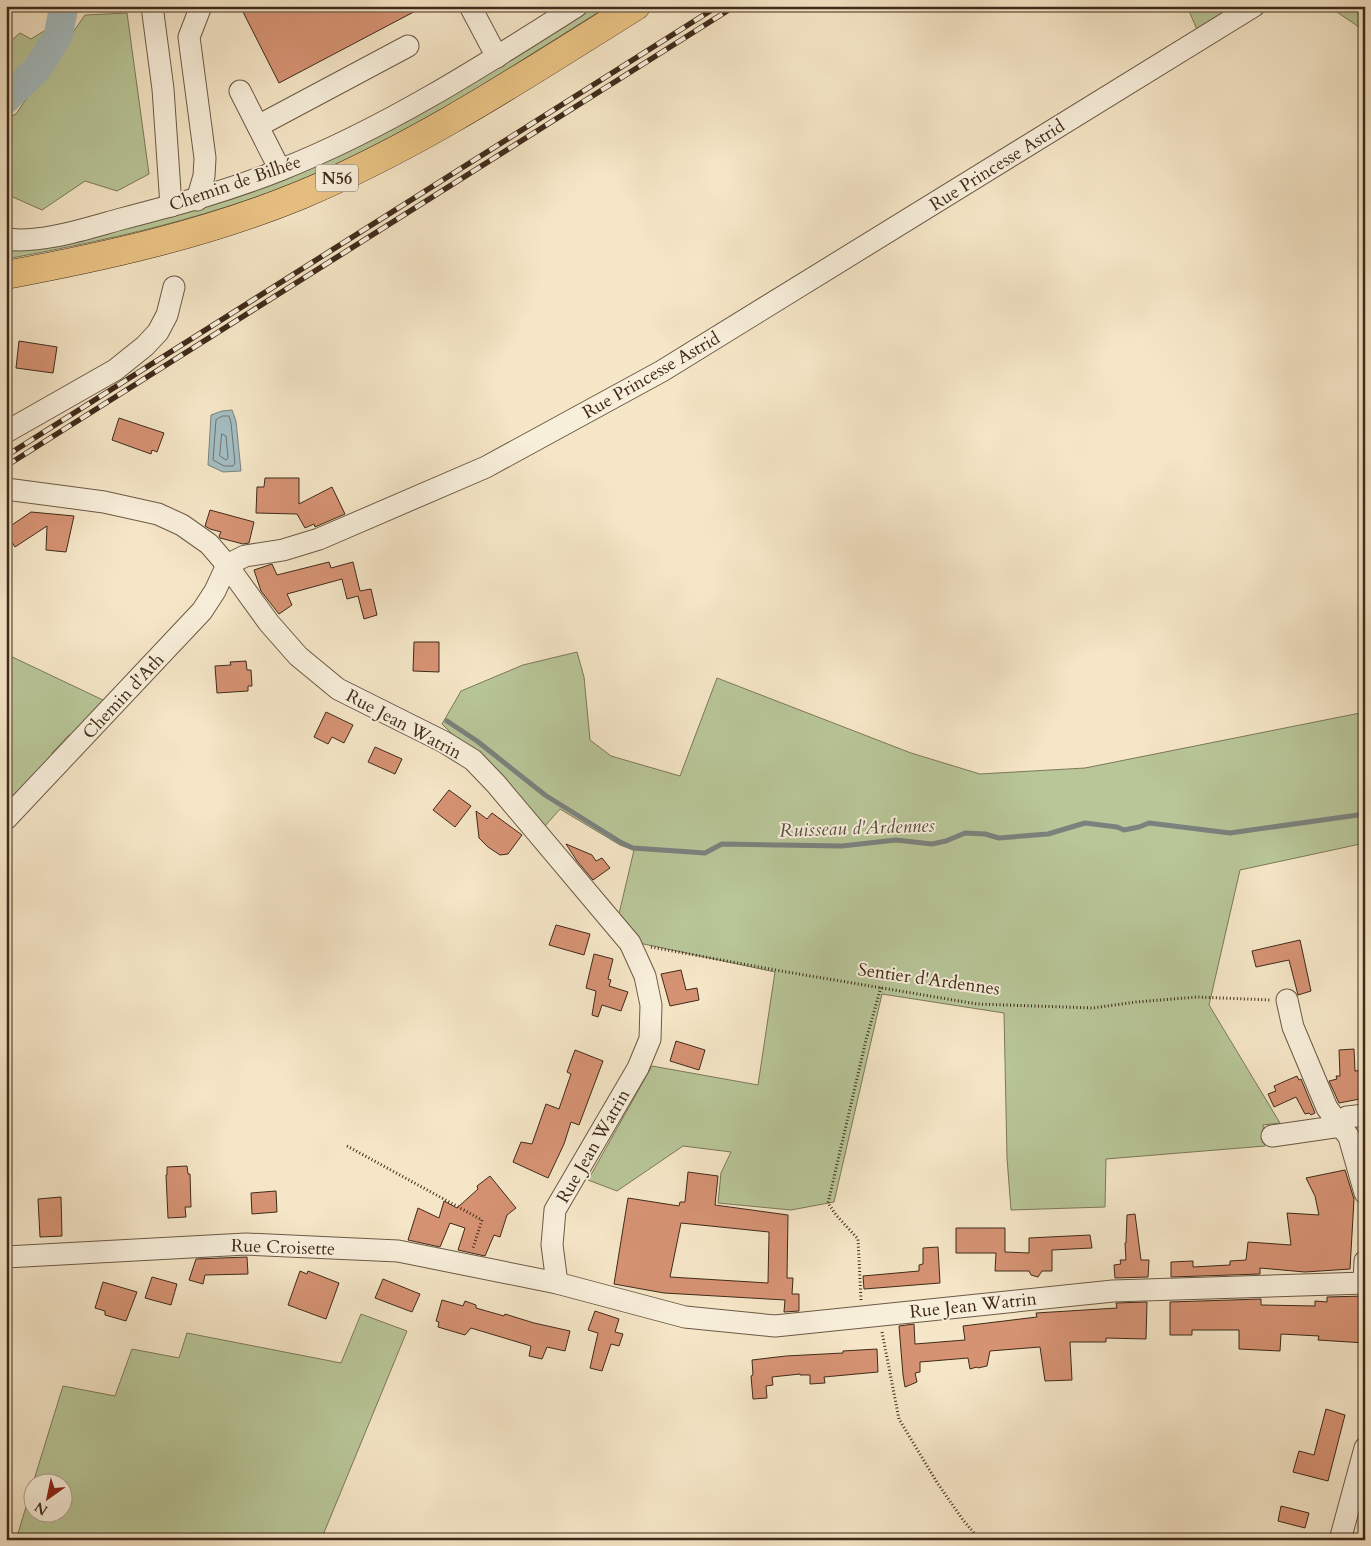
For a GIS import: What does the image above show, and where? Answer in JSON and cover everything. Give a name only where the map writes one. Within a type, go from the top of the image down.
[{"type":"highway","name":"N56","points":[[6,275],[77,262],[155,244],[219,225],[300,195],[366,166],[422,137],[500,92],[636,6]]},
{"type":"street","points":[[152,6],[163,89],[171,206]]},
{"type":"street","points":[[197,200],[204,176],[205,158],[189,37],[201,6]]},
{"type":"street","points":[[470,6],[497,57]]},
{"type":"street","name":"Chemin de Bilhée","points":[[6,239],[38,239],[197,200],[280,170],[349,139],[497,57],[577,6]]},
{"type":"street","name":"Rue Princesse Astrid","points":[[228,565],[245,556],[283,550],[318,539],[486,467],[662,371],[1254,6]]},
{"type":"street","points":[[258,126],[408,46]]},
{"type":"street","points":[[240,91],[280,170]]},
{"type":"street","points":[[6,432],[115,370],[145,346],[158,332],[167,315],[174,287]]},
{"type":"street","points":[[6,489],[104,502],[158,514],[182,525],[209,544],[228,565]]},
{"type":"street","name":"Chemin d'Ath","points":[[6,819],[202,611],[228,565]]},
{"type":"street","name":"Rue Jean Watrin","points":[[228,565],[269,623],[298,656],[338,689],[444,742],[473,760],[496,784],[630,943],[645,976],[649,995],[651,1005],[650,1039],[638,1068],[555,1210],[552,1245],[557,1283],[685,1317],[774,1326],[1113,1291],[1364,1283]]},
{"type":"street","points":[[1287,1000],[1293,1027],[1326,1108],[1349,1137],[1365,1193]]},
{"type":"street","points":[[1272,1136],[1341,1126],[1347,1117],[1365,1115]]},
{"type":"street","name":"Rue Croisette","points":[[6,1257],[246,1244],[398,1251],[557,1283]]},
{"type":"street","points":[[1364,1283],[1365,1261]]},
{"type":"street","points":[[1340,1540],[1365,1448]]},
{"type":"path","name":"Sentier d'Ardennes","points":[[630,943],[977,1004],[1093,1008],[1197,997],[1287,1000]]},
{"type":"path","points":[[881,987],[866,1040],[828,1203],[836,1215],[858,1238],[860,1293],[871,1317],[900,1419],[938,1484],[963,1520],[980,1540]]},
{"type":"path","points":[[348,1146],[482,1220],[469,1265]]},
{"type":"green space","points":[[588,6],[608,6],[481,86],[416,124],[309,177],[267,193],[182,220],[95,241],[6,259],[6,245],[173,213],[515,53]]},
{"type":"green space","points":[[1187,6],[1241,6],[1198,32]]},
{"type":"green space","points":[[1328,6],[1365,6],[1365,31]]},
{"type":"green space","points":[[127,13],[149,174],[117,191],[85,181],[42,210],[6,194],[6,119],[16,114],[85,15]]},
{"type":"green space","points":[[44,31],[52,34],[13,85],[6,91],[6,45],[20,33],[31,39]]},
{"type":"green space","points":[[577,652],[584,677],[590,740],[611,756],[680,776],[717,678],[911,753],[980,774],[1085,768],[1365,712],[1365,843],[1240,870],[1209,1005],[1280,1123],[1263,1125],[1265,1146],[1106,1159],[1105,1207],[1011,1210],[1007,1158],[1004,1013],[882,994],[834,1202],[791,1210],[718,1203],[721,1173],[731,1152],[683,1146],[617,1191],[588,1180],[652,1066],[758,1085],[775,972],[639,943],[618,918],[634,850],[620,845],[560,809],[545,826],[442,724],[461,691],[523,665]]},
{"type":"green space","points":[[6,654],[103,700],[96,714],[75,736],[69,735],[52,753],[53,758],[6,807]]},
{"type":"green space","points":[[361,1314],[407,1331],[321,1540],[16,1540],[22,1520],[22,1524],[72,1524],[72,1474],[36,1474],[63,1386],[115,1396],[132,1349],[179,1358],[187,1333],[341,1363]]},
{"type":"water","points":[[56,6],[76,6],[75,11],[54,11]]},
{"type":"water","points":[[232,410],[236,421],[241,471],[223,472],[208,465],[211,415]]},
{"type":"building","points":[[240,6],[425,6],[279,83]]},
{"type":"building","points":[[19,341],[57,347],[53,373],[16,368]]},
{"type":"building","points":[[119,418],[164,433],[157,452],[152,450],[151,454],[112,440]]},
{"type":"building","points":[[265,478],[299,478],[299,504],[332,487],[345,514],[315,527],[314,524],[305,528],[297,514],[256,513],[257,487],[264,487]]},
{"type":"building","points":[[210,510],[254,522],[249,543],[243,544],[220,538],[221,532],[205,526]]},
{"type":"building","points":[[31,512],[74,516],[66,552],[46,550],[47,526],[15,547],[6,533],[6,529]]},
{"type":"building","points":[[329,562],[331,568],[353,562],[360,591],[371,589],[377,615],[364,619],[358,596],[347,599],[342,579],[287,594],[292,605],[279,614],[261,591],[254,570],[272,564],[277,575]]},
{"type":"building","points":[[414,642],[439,642],[439,672],[413,671]]},
{"type":"building","points":[[246,661],[247,670],[251,670],[252,686],[248,686],[248,691],[217,693],[215,666],[231,665],[230,662]]},
{"type":"building","points":[[326,712],[353,725],[344,743],[332,737],[328,744],[314,737]]},
{"type":"building","points":[[375,747],[402,759],[395,774],[368,762]]},
{"type":"building","points":[[449,790],[471,806],[455,827],[433,810]]},
{"type":"building","points":[[476,811],[487,819],[492,813],[522,835],[508,854],[500,855],[479,838]]},
{"type":"building","points":[[566,844],[592,855],[596,861],[602,858],[610,868],[593,880]]},
{"type":"building","points":[[556,925],[590,934],[584,955],[549,945]]},
{"type":"building","points":[[1300,940],[1311,991],[1298,995],[1289,960],[1256,967],[1252,951]]},
{"type":"building","points":[[594,954],[613,959],[608,979],[611,980],[609,986],[628,992],[621,1011],[602,1005],[598,1017],[592,1015],[596,991],[586,988]]},
{"type":"building","points":[[681,970],[686,990],[697,988],[699,1000],[670,1006],[661,974]]},
{"type":"building","points":[[676,1041],[705,1050],[699,1070],[670,1061]]},
{"type":"building","points":[[1354,1049],[1355,1071],[1365,1070],[1365,1098],[1339,1103],[1329,1081],[1337,1079],[1336,1076],[1340,1076],[1339,1050]]},
{"type":"building","points":[[575,1050],[603,1061],[579,1125],[571,1122],[564,1144],[548,1178],[513,1162],[521,1142],[532,1144],[546,1104],[559,1109],[571,1074],[567,1072]]},
{"type":"building","points":[[1297,1076],[1299,1080],[1301,1079],[1315,1113],[1311,1115],[1309,1113],[1305,1114],[1296,1097],[1274,1107],[1268,1094],[1276,1091],[1274,1086]]},
{"type":"building","points":[[187,1166],[188,1174],[190,1174],[191,1207],[185,1207],[186,1217],[168,1218],[167,1167]]},
{"type":"building","points":[[1345,1170],[1354,1199],[1350,1269],[1305,1272],[1260,1268],[1260,1274],[1171,1277],[1171,1262],[1193,1261],[1193,1267],[1230,1265],[1230,1261],[1246,1260],[1248,1242],[1291,1245],[1287,1213],[1319,1215],[1315,1196],[1306,1178]]},
{"type":"building","points":[[688,1172],[718,1176],[715,1205],[788,1215],[787,1278],[793,1278],[792,1294],[799,1294],[799,1311],[784,1312],[785,1300],[664,1293],[614,1284],[628,1198],[679,1206],[680,1202],[685,1202]],"holes":[[[681,1223],[769,1232],[768,1283],[670,1277]]]},
{"type":"building","points":[[490,1176],[516,1208],[507,1215],[500,1237],[494,1235],[485,1256],[458,1250],[465,1228],[450,1223],[440,1247],[408,1240],[418,1208],[439,1218],[444,1201],[457,1208],[478,1189],[477,1186]]},
{"type":"building","points":[[276,1191],[277,1212],[252,1214],[251,1193]]},
{"type":"building","points":[[61,1197],[62,1236],[40,1237],[38,1199]]},
{"type":"building","points":[[1135,1214],[1141,1260],[1149,1260],[1148,1277],[1115,1278],[1114,1265],[1121,1264],[1120,1260],[1126,1260],[1127,1215]]},
{"type":"building","points":[[956,1228],[1005,1228],[1005,1252],[1029,1253],[1029,1238],[1090,1235],[1092,1248],[1052,1250],[1052,1271],[1042,1271],[1038,1277],[1031,1275],[1029,1271],[995,1271],[996,1253],[956,1253]]},
{"type":"building","points":[[938,1247],[940,1283],[864,1289],[863,1276],[919,1271],[919,1265],[923,1264],[923,1248]]},
{"type":"building","points":[[247,1257],[248,1274],[205,1275],[203,1284],[189,1280],[196,1259]]},
{"type":"building","points":[[300,1271],[307,1274],[308,1271],[339,1283],[326,1319],[288,1305]]},
{"type":"building","points":[[152,1277],[177,1284],[171,1305],[145,1298]]},
{"type":"building","points":[[383,1279],[420,1294],[412,1312],[375,1298]]},
{"type":"building","points":[[103,1282],[137,1292],[126,1321],[105,1315],[105,1311],[95,1308]]},
{"type":"building","points":[[1365,1296],[1365,1343],[1318,1340],[1319,1336],[1281,1334],[1280,1351],[1239,1349],[1239,1330],[1192,1330],[1192,1335],[1170,1335],[1170,1302],[1261,1299],[1261,1305],[1315,1306],[1315,1301],[1327,1302],[1327,1297]]},
{"type":"building","points":[[442,1300],[463,1306],[465,1301],[476,1305],[476,1308],[504,1316],[505,1314],[570,1331],[565,1351],[547,1347],[542,1359],[529,1356],[531,1346],[471,1328],[465,1335],[438,1327],[439,1322],[436,1321]]},
{"type":"building","points":[[1147,1302],[1146,1339],[1106,1338],[1106,1342],[1070,1342],[1072,1380],[1045,1381],[1040,1347],[990,1351],[987,1366],[970,1369],[968,1358],[920,1362],[920,1372],[915,1373],[917,1382],[905,1387],[899,1326],[914,1324],[915,1344],[965,1340],[963,1326],[1037,1317],[1036,1313],[1117,1308],[1116,1303]]},
{"type":"building","points":[[595,1311],[619,1319],[615,1332],[623,1334],[619,1346],[611,1344],[602,1371],[590,1368],[598,1333],[588,1330]]},
{"type":"building","points":[[877,1349],[878,1372],[824,1377],[825,1383],[810,1384],[810,1375],[800,1374],[772,1377],[773,1385],[766,1386],[767,1398],[753,1399],[752,1360]]},
{"type":"building","points":[[1326,1409],[1345,1415],[1328,1481],[1293,1472],[1299,1451],[1314,1455]]},
{"type":"building","points":[[1281,1506],[1309,1513],[1305,1528],[1278,1521]]},
{"type":"waterway","points":[[6,99],[37,69],[58,36],[64,6]]},
{"type":"waterway","name":"Ruisseau d'Ardennes","points":[[447,721],[477,741],[545,795],[633,848],[705,853],[722,844],[842,846],[896,840],[932,844],[946,841],[965,833],[985,834],[999,838],[1048,834],[1085,823],[1117,827],[1124,830],[1149,823],[1230,833],[1365,814]]},
{"type":"railway","points":[[6,456],[718,6]]},
{"type":"railway","points":[[6,466],[735,6]]}]
